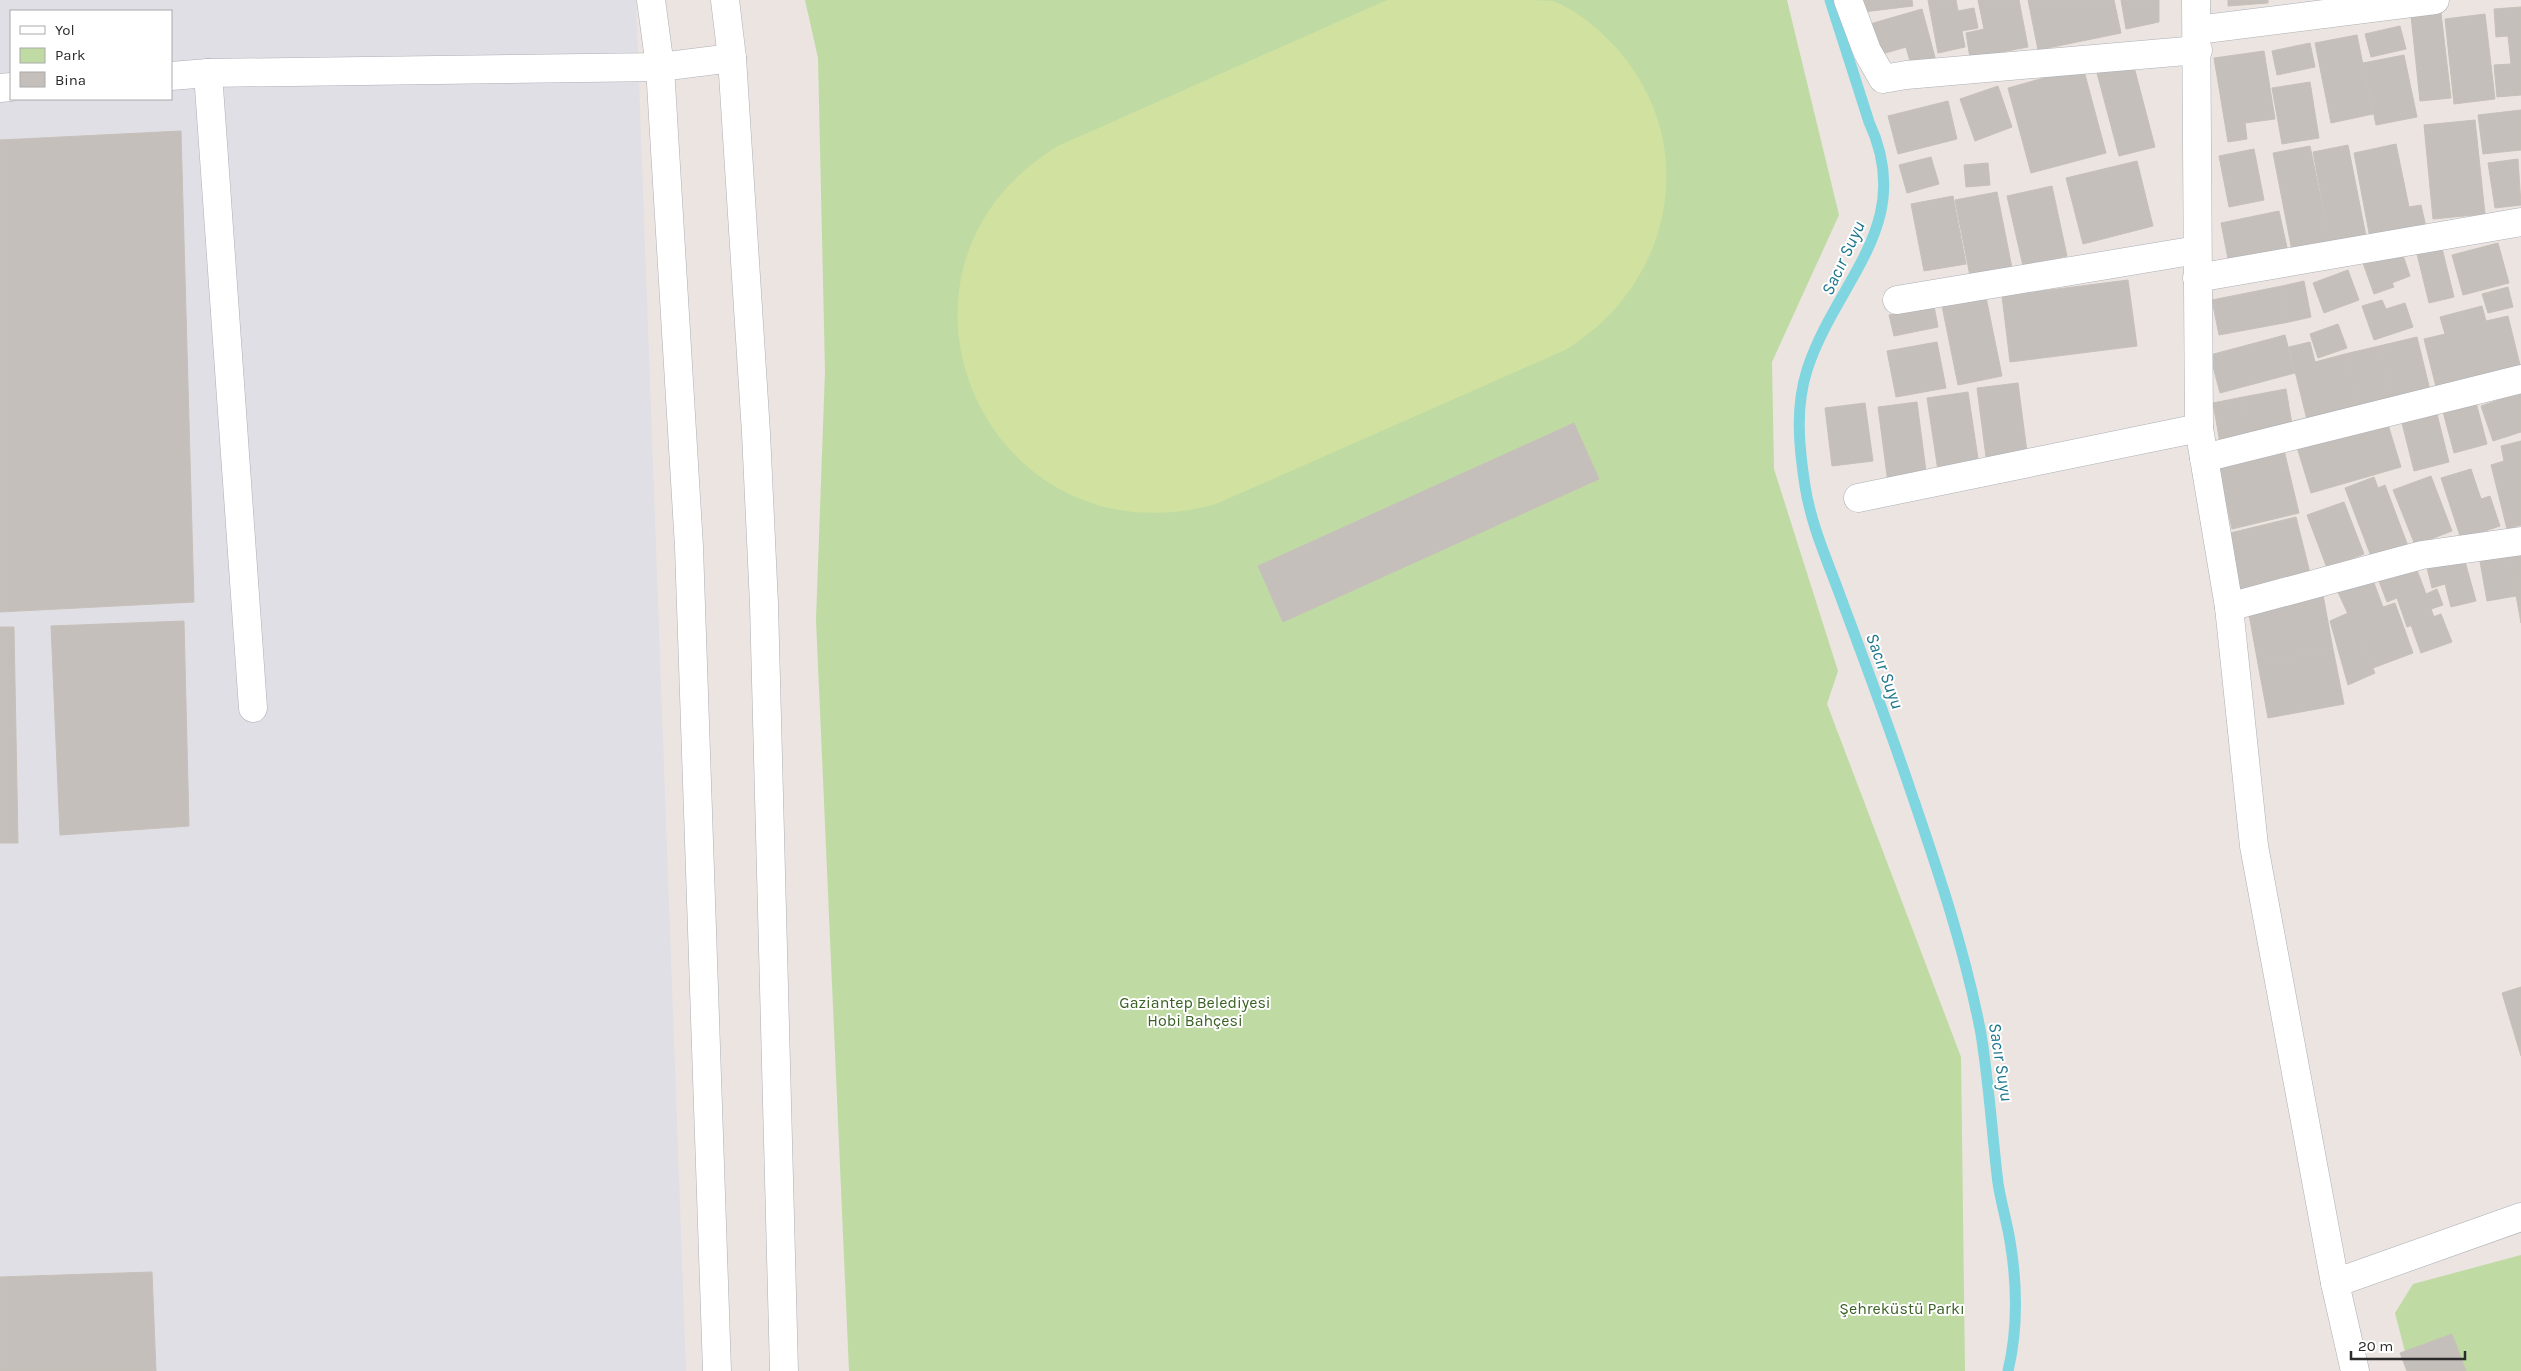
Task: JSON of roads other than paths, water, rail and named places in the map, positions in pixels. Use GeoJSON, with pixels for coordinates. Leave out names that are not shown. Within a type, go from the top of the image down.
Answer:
{"type":"FeatureCollection","features":[{"type":"Feature","properties":{"kind":"street"},"geometry":{"type":"LineString","coordinates":[[650,0],[660,67],[689,548],[717,1371]]}},
{"type":"Feature","properties":{"kind":"street"},"geometry":{"type":"LineString","coordinates":[[725,0],[732,58],[756,433],[764,604],[784,1371]]}},
{"type":"Feature","properties":{"kind":"street"},"geometry":{"type":"LineString","coordinates":[[1848,0],[1867,52],[1883,79],[2198,40],[2435,0]]}},
{"type":"Feature","properties":{"kind":"street"},"geometry":{"type":"LineString","coordinates":[[2196,0],[2198,40],[2197,278],[2199,428],[2229,607],[2254,846],[2335,1283],[2355,1371]]}},
{"type":"Feature","properties":{"kind":"street"},"geometry":{"type":"LineString","coordinates":[[172,76],[208,73],[660,67],[732,58]]}},
{"type":"Feature","properties":{"kind":"street"},"geometry":{"type":"LineString","coordinates":[[208,73],[253,708]]}},
{"type":"Feature","properties":{"kind":"street"},"geometry":{"type":"LineString","coordinates":[[2197,278],[2521,222]]}},
{"type":"Feature","properties":{"kind":"street"},"geometry":{"type":"LineString","coordinates":[[1897,300],[2197,250]]}},
{"type":"Feature","properties":{"kind":"street"},"geometry":{"type":"LineString","coordinates":[[2204,458],[2521,379]]}},
{"type":"Feature","properties":{"kind":"street"},"geometry":{"type":"LineString","coordinates":[[1858,498],[2199,428]]}},
{"type":"Feature","properties":{"kind":"street"},"geometry":{"type":"LineString","coordinates":[[2229,607],[2422,555],[2521,541]]}},
{"type":"Feature","properties":{"kind":"street"},"geometry":{"type":"LineString","coordinates":[[2335,1283],[2521,1217]]}},
{"type":"Feature","properties":{"kind":"waterway","name":"Sacır Suyu"},"geometry":{"type":"LineString","coordinates":[[1830,0],[1881,159],[1884,192],[1878,222],[1867,251],[1820,338],[1807,370],[1803,384],[1799,428],[1803,471],[1808,501],[1825,557],[1900,760],[1949,907],[1967,970],[1984,1052],[1998,1183],[2009,1234],[2014,1273],[2014,1339],[2008,1371]]}},
{"type":"Feature","properties":{"kind":"park label","name":"Gaziantep Belediyesi Hobi Bahçesi"},"geometry":{"type":"Point","coordinates":[1195,1011]}},
{"type":"Feature","properties":{"kind":"park label","name":"Şehreküstü Parkı"},"geometry":{"type":"Point","coordinates":[1902,1308]}}]}
